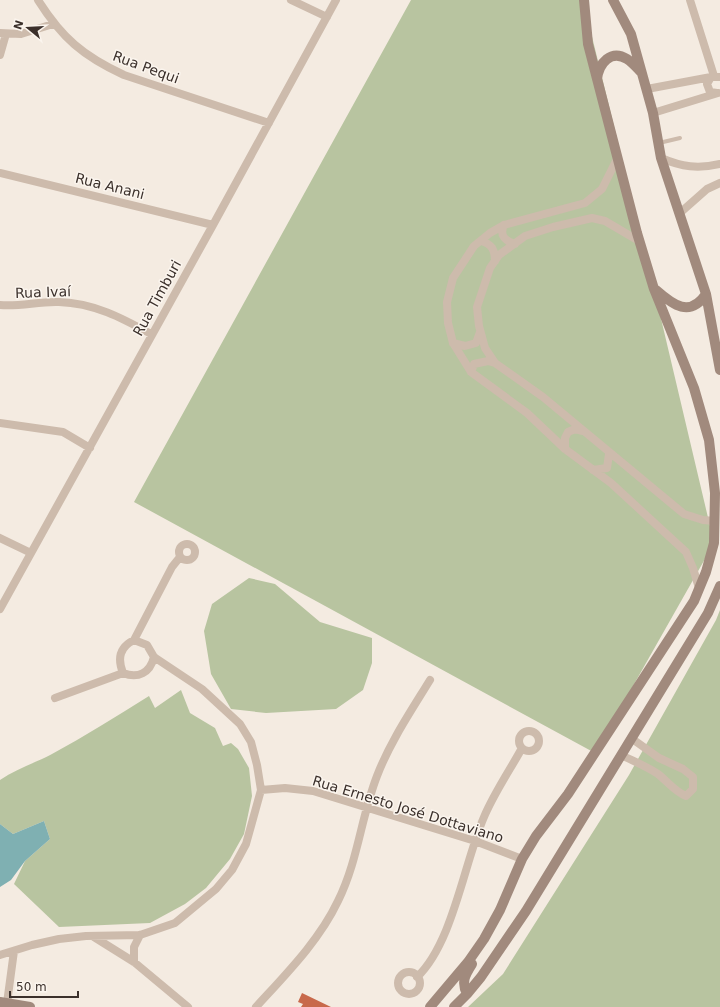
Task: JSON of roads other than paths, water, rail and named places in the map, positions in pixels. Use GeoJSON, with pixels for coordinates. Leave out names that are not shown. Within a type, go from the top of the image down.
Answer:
{"type":"FeatureCollection","features":[{"type":"Feature","properties":{"kind":"main road"},"geometry":{"type":"LineString","coordinates":[[430,1007],[468,962],[484,939],[500,910],[522,859],[536,836],[572,788],[694,601],[706,572],[714,543],[714,486],[709,440],[694,388],[654,289],[639,241],[588,44],[584,0]]}},
{"type":"Feature","properties":{"kind":"main road"},"geometry":{"type":"LineString","coordinates":[[613,0],[631,34],[647,89],[661,158],[681,212],[706,294],[720,370]]}},
{"type":"Feature","properties":{"kind":"main road"},"geometry":{"type":"LineString","coordinates":[[597,83],[600,68],[606,59],[614,56],[628,60],[642,74]]}},
{"type":"Feature","properties":{"kind":"main road"},"geometry":{"type":"LineString","coordinates":[[654,289],[678,306],[687,308],[695,306],[706,294]]}},
{"type":"Feature","properties":{"kind":"main road"},"geometry":{"type":"LineString","coordinates":[[454,1007],[467,994],[526,911],[708,613],[720,586]]}},
{"type":"Feature","properties":{"kind":"main road"},"geometry":{"type":"LineString","coordinates":[[467,994],[463,987],[463,981],[479,952],[484,939]]}},
{"type":"Feature","properties":{"kind":"main road"},"geometry":{"type":"LineString","coordinates":[[4,1003],[30,1007]]}},
{"type":"Feature","properties":{"kind":"street","name":"Rua Pequi"},"geometry":{"type":"LineString","coordinates":[[38,0],[54,24],[82,50],[102,64],[124,75],[269,123]]}},
{"type":"Feature","properties":{"kind":"street"},"geometry":{"type":"LineString","coordinates":[[291,0],[326,16]]}},
{"type":"Feature","properties":{"kind":"street","name":"Rua Timburi"},"geometry":{"type":"LineString","coordinates":[[0,609],[336,0]]}},
{"type":"Feature","properties":{"kind":"street"},"geometry":{"type":"LineString","coordinates":[[690,0],[716,76]]}},
{"type":"Feature","properties":{"kind":"street"},"geometry":{"type":"LineString","coordinates":[[0,55],[3,34],[21,34],[54,24]]}},
{"type":"Feature","properties":{"kind":"street"},"geometry":{"type":"LineString","coordinates":[[647,89],[716,76]]}},
{"type":"Feature","properties":{"kind":"street"},"geometry":{"type":"LineString","coordinates":[[716,76],[707,84],[708,90],[713,93],[719,92]]}},
{"type":"Feature","properties":{"kind":"street"},"geometry":{"type":"LineString","coordinates":[[653,113],[719,92]]}},
{"type":"Feature","properties":{"kind":"street"},"geometry":{"type":"LineString","coordinates":[[617,158],[602,188],[585,203],[504,225],[474,246],[453,278],[446,302],[448,323],[454,343],[471,372],[527,413],[565,449],[611,483],[686,552],[699,588]]}},
{"type":"Feature","properties":{"kind":"street"},"geometry":{"type":"LineString","coordinates":[[661,158],[682,166],[693,168],[720,164]]}},
{"type":"Feature","properties":{"kind":"street","name":"Rua Anani"},"geometry":{"type":"LineString","coordinates":[[0,173],[213,225]]}},
{"type":"Feature","properties":{"kind":"street"},"geometry":{"type":"LineString","coordinates":[[681,212],[708,189],[720,184]]}},
{"type":"Feature","properties":{"kind":"street"},"geometry":{"type":"LineString","coordinates":[[639,241],[605,221],[592,218],[553,227],[525,236],[499,255],[487,275],[477,307],[480,332],[485,348],[495,363],[543,397],[684,514],[702,520],[715,521]]}},
{"type":"Feature","properties":{"kind":"street"},"geometry":{"type":"LineString","coordinates":[[504,225],[502,230],[503,237],[510,243],[515,244]]}},
{"type":"Feature","properties":{"kind":"street"},"geometry":{"type":"LineString","coordinates":[[481,241],[490,245],[494,250],[495,261]]}},
{"type":"Feature","properties":{"kind":"street","name":"Rua Ivaí"},"geometry":{"type":"LineString","coordinates":[[0,305],[12,306],[58,302],[82,304],[112,313],[151,334]]}},
{"type":"Feature","properties":{"kind":"street"},"geometry":{"type":"LineString","coordinates":[[454,343],[471,346],[476,343],[480,332]]}},
{"type":"Feature","properties":{"kind":"street"},"geometry":{"type":"LineString","coordinates":[[471,372],[474,364],[481,362],[495,363]]}},
{"type":"Feature","properties":{"kind":"street"},"geometry":{"type":"LineString","coordinates":[[0,423],[63,432],[90,448]]}},
{"type":"Feature","properties":{"kind":"street"},"geometry":{"type":"LineString","coordinates":[[565,449],[565,438],[568,432],[575,429],[583,431]]}},
{"type":"Feature","properties":{"kind":"street"},"geometry":{"type":"LineString","coordinates":[[593,470],[602,470],[607,468],[610,454]]}},
{"type":"Feature","properties":{"kind":"street"},"geometry":{"type":"LineString","coordinates":[[0,538],[31,553]]}},
{"type":"Feature","properties":{"kind":"street"},"geometry":{"type":"LineString","coordinates":[[154,657],[152,665],[147,672],[139,676],[131,676],[123,672],[119,658],[122,650],[127,644],[134,640],[172,567],[180,557]]}},
{"type":"Feature","properties":{"kind":"street"},"geometry":{"type":"LineString","coordinates":[[0,956],[59,938],[140,935],[175,923],[216,889],[232,870],[246,844],[255,817],[261,790],[251,742],[240,724],[202,689],[154,657],[146,645],[134,640]]}},
{"type":"Feature","properties":{"kind":"street"},"geometry":{"type":"LineString","coordinates":[[54,698],[123,672]]}},
{"type":"Feature","properties":{"kind":"street"},"geometry":{"type":"LineString","coordinates":[[256,1007],[301,958],[338,902],[352,866],[377,777],[389,749],[430,680]]}},
{"type":"Feature","properties":{"kind":"street"},"geometry":{"type":"LineString","coordinates":[[621,755],[656,773],[680,794],[686,796],[693,789],[693,777],[688,772],[668,763],[631,738]]}},
{"type":"Feature","properties":{"kind":"street"},"geometry":{"type":"LineString","coordinates":[[417,977],[433,956],[444,933],[484,816],[522,748]]}},
{"type":"Feature","properties":{"kind":"street","name":"Rua Ernesto José Dottaviano"},"geometry":{"type":"LineString","coordinates":[[261,790],[285,788],[313,791],[475,841],[522,859]]}},
{"type":"Feature","properties":{"kind":"street"},"geometry":{"type":"LineString","coordinates":[[134,962],[134,948],[140,935]]}},
{"type":"Feature","properties":{"kind":"street"},"geometry":{"type":"LineString","coordinates":[[93,936],[134,962],[188,1007]]}},
{"type":"Feature","properties":{"kind":"street"},"geometry":{"type":"LineString","coordinates":[[4,1003],[14,951]]}},
{"type":"Feature","properties":{"kind":"lane"},"geometry":{"type":"LineString","coordinates":[[658,143],[680,138]]}},
{"type":"Feature","properties":{"kind":"water"},"geometry":{"type":"Polygon","coordinates":[[[44,821],[50,839],[25,861],[11,880],[0,887],[0,824],[13,834],[44,821]]]}}]}
